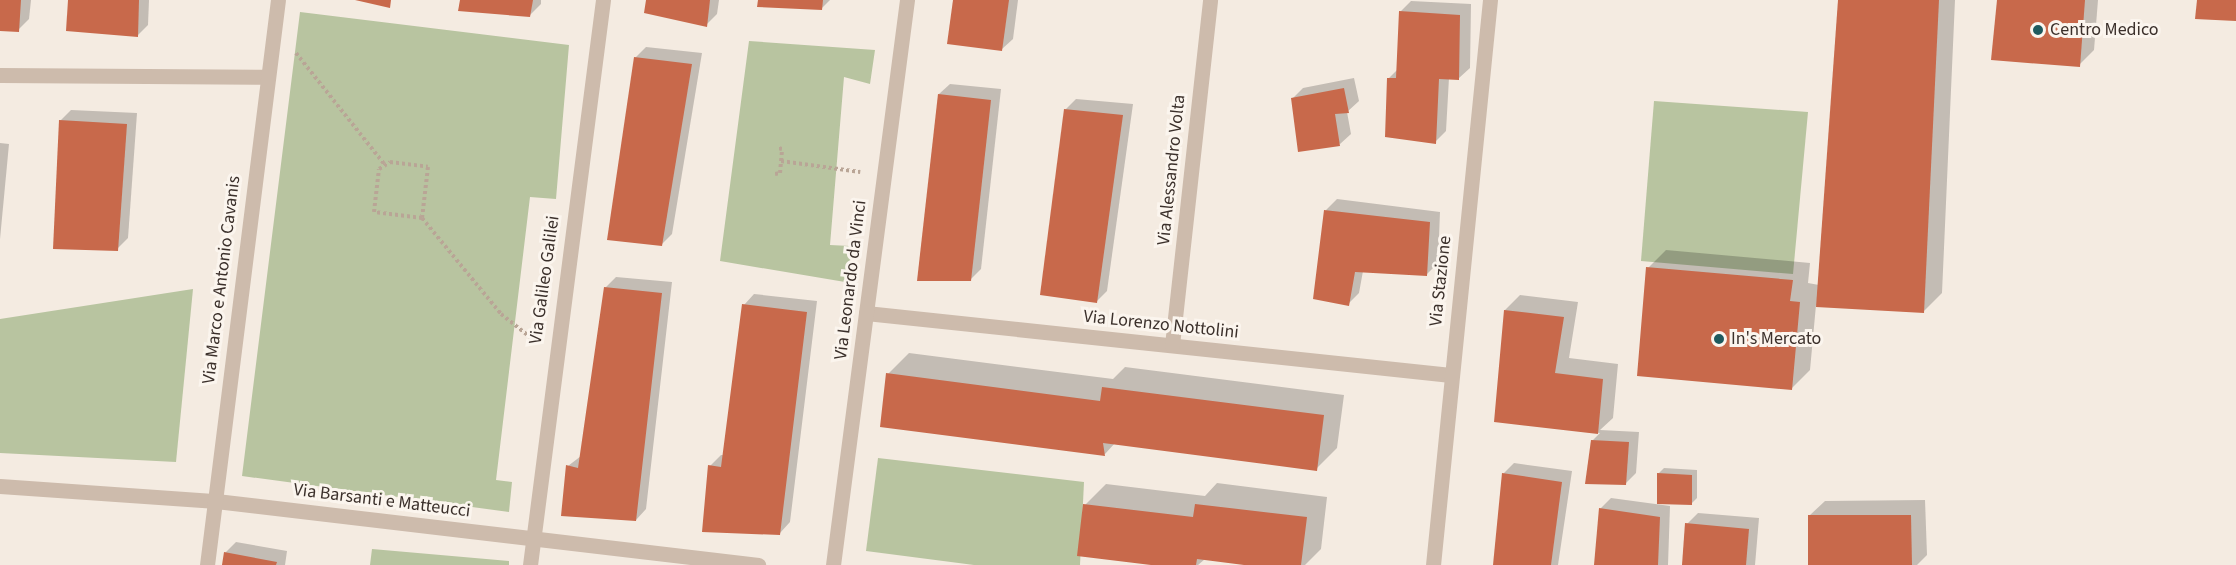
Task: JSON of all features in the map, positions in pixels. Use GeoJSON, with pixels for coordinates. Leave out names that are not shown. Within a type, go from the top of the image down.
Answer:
{"type":"FeatureCollection","features":[{"type":"Feature","properties":{"kind":"street","name":"Via Marco e Antonio Cavanis"},"geometry":{"type":"LineString","coordinates":[[207,565],[266,77],[278,0]]}},
{"type":"Feature","properties":{"kind":"street","name":"Via Galileo Galilei"},"geometry":{"type":"LineString","coordinates":[[530,565],[555,357],[603,0]]}},
{"type":"Feature","properties":{"kind":"street","name":"Via Leonardo da Vinci"},"geometry":{"type":"LineString","coordinates":[[833,565],[907,0]]}},
{"type":"Feature","properties":{"kind":"street","name":"Via Alessandro Volta"},"geometry":{"type":"LineString","coordinates":[[1172,345],[1210,0]]}},
{"type":"Feature","properties":{"kind":"street","name":"Via Stazione"},"geometry":{"type":"LineString","coordinates":[[1433,565],[1490,0]]}},
{"type":"Feature","properties":{"kind":"street"},"geometry":{"type":"LineString","coordinates":[[0,75],[266,77]]}},
{"type":"Feature","properties":{"kind":"street","name":"Via Lorenzo Nottolini"},"geometry":{"type":"LineString","coordinates":[[866,313],[1451,375]]}},
{"type":"Feature","properties":{"kind":"street","name":"Via Barsanti e Matteucci"},"geometry":{"type":"LineString","coordinates":[[0,486],[216,501],[759,565]]}},
{"type":"Feature","properties":{"kind":"path"},"geometry":{"type":"LineString","coordinates":[[274,26],[385,165]]}},
{"type":"Feature","properties":{"kind":"path"},"geometry":{"type":"LineString","coordinates":[[775,174],[780,173],[782,149],[778,148]]}},
{"type":"Feature","properties":{"kind":"path"},"geometry":{"type":"LineString","coordinates":[[781,161],[836,168]]}},
{"type":"Feature","properties":{"kind":"path"},"geometry":{"type":"LineString","coordinates":[[422,218],[428,167],[390,162],[379,169],[374,212],[422,218],[501,314],[555,357]]}},
{"type":"Feature","properties":{"kind":"green space"},"geometry":{"type":"Polygon","coordinates":[[[300,12],[569,45],[556,199],[530,197],[496,480],[512,482],[509,512],[242,476],[300,12]]]}},
{"type":"Feature","properties":{"kind":"green space"},"geometry":{"type":"Polygon","coordinates":[[[749,41],[875,50],[870,84],[844,77],[830,245],[850,246],[851,283],[720,261],[749,41]]]}},
{"type":"Feature","properties":{"kind":"green space"},"geometry":{"type":"Polygon","coordinates":[[[1654,101],[1808,112],[1793,274],[1641,261],[1654,101]]]}},
{"type":"Feature","properties":{"kind":"green space"},"geometry":{"type":"Polygon","coordinates":[[[193,289],[176,462],[0,453],[0,319],[193,289]]]}},
{"type":"Feature","properties":{"kind":"green space"},"geometry":{"type":"Polygon","coordinates":[[[878,458],[1084,482],[1080,565],[974,565],[866,551],[878,458]]]}},
{"type":"Feature","properties":{"kind":"green space"},"geometry":{"type":"Polygon","coordinates":[[[372,549],[509,561],[509,565],[370,565],[372,549]]]}},
{"type":"Feature","properties":{"kind":"building"},"geometry":{"type":"Polygon","coordinates":[[[0,0],[21,0],[19,32],[0,31],[0,0]]]}},
{"type":"Feature","properties":{"kind":"building"},"geometry":{"type":"Polygon","coordinates":[[[68,0],[139,0],[138,37],[66,31],[68,0]]]}},
{"type":"Feature","properties":{"kind":"building"},"geometry":{"type":"Polygon","coordinates":[[[355,0],[391,0],[390,8],[355,0]]]}},
{"type":"Feature","properties":{"kind":"building"},"geometry":{"type":"Polygon","coordinates":[[[460,0],[533,0],[530,17],[458,11],[460,0]]]}},
{"type":"Feature","properties":{"kind":"building"},"geometry":{"type":"Polygon","coordinates":[[[646,0],[710,0],[707,27],[644,13],[646,0]]]}},
{"type":"Feature","properties":{"kind":"building"},"geometry":{"type":"Polygon","coordinates":[[[758,0],[823,0],[822,10],[757,7],[758,0]]]}},
{"type":"Feature","properties":{"kind":"building"},"geometry":{"type":"Polygon","coordinates":[[[953,0],[1009,0],[1002,51],[947,44],[953,0]]]}},
{"type":"Feature","properties":{"kind":"building"},"geometry":{"type":"Polygon","coordinates":[[[1838,0],[1939,0],[1924,313],[1816,307],[1838,0]]]}},
{"type":"Feature","properties":{"kind":"building","name":"Centro Medico"},"geometry":{"type":"Polygon","coordinates":[[[1997,0],[2085,0],[2080,67],[1991,60],[1997,0]]]}},
{"type":"Feature","properties":{"kind":"building"},"geometry":{"type":"Polygon","coordinates":[[[2197,0],[2236,0],[2236,21],[2195,19],[2197,0]]]}},
{"type":"Feature","properties":{"kind":"building"},"geometry":{"type":"Polygon","coordinates":[[[1399,11],[1460,15],[1459,80],[1439,79],[1436,144],[1385,137],[1387,78],[1396,78],[1399,11]]]}},
{"type":"Feature","properties":{"kind":"building"},"geometry":{"type":"Polygon","coordinates":[[[634,57],[692,64],[662,246],[607,240],[634,57]]]}},
{"type":"Feature","properties":{"kind":"building"},"geometry":{"type":"Polygon","coordinates":[[[1344,88],[1349,113],[1335,114],[1340,146],[1298,152],[1291,98],[1344,88]]]}},
{"type":"Feature","properties":{"kind":"building"},"geometry":{"type":"Polygon","coordinates":[[[938,94],[991,100],[971,281],[917,281],[938,94]]]}},
{"type":"Feature","properties":{"kind":"building"},"geometry":{"type":"Polygon","coordinates":[[[1064,109],[1123,115],[1097,303],[1040,295],[1064,109]]]}},
{"type":"Feature","properties":{"kind":"building"},"geometry":{"type":"Polygon","coordinates":[[[59,120],[127,124],[118,251],[53,249],[59,120]]]}},
{"type":"Feature","properties":{"kind":"building"},"geometry":{"type":"Polygon","coordinates":[[[1324,210],[1430,222],[1427,276],[1355,272],[1349,306],[1313,299],[1324,210]]]}},
{"type":"Feature","properties":{"kind":"building","name":"In's Mercato"},"geometry":{"type":"Polygon","coordinates":[[[1646,267],[1793,280],[1790,301],[1800,302],[1792,390],[1637,376],[1646,267]]]}},
{"type":"Feature","properties":{"kind":"building"},"geometry":{"type":"Polygon","coordinates":[[[604,287],[662,293],[636,521],[561,516],[566,465],[578,468],[604,287]]]}},
{"type":"Feature","properties":{"kind":"building"},"geometry":{"type":"Polygon","coordinates":[[[742,304],[807,312],[780,535],[702,532],[708,465],[721,467],[742,304]]]}},
{"type":"Feature","properties":{"kind":"building"},"geometry":{"type":"Polygon","coordinates":[[[1504,310],[1564,317],[1555,373],[1603,379],[1598,434],[1494,422],[1504,310]]]}},
{"type":"Feature","properties":{"kind":"building"},"geometry":{"type":"Polygon","coordinates":[[[886,373],[1100,401],[1102,387],[1324,415],[1317,471],[1103,443],[1105,456],[880,427],[886,373]]]}},
{"type":"Feature","properties":{"kind":"building"},"geometry":{"type":"Polygon","coordinates":[[[1591,440],[1629,442],[1626,485],[1585,484],[1591,440]]]}},
{"type":"Feature","properties":{"kind":"building"},"geometry":{"type":"Polygon","coordinates":[[[1502,473],[1562,482],[1551,565],[1493,565],[1502,473]]]}},
{"type":"Feature","properties":{"kind":"building"},"geometry":{"type":"Polygon","coordinates":[[[1657,473],[1692,475],[1692,505],[1657,504],[1657,473]]]}},
{"type":"Feature","properties":{"kind":"building"},"geometry":{"type":"Polygon","coordinates":[[[1083,504],[1193,517],[1195,504],[1307,517],[1301,565],[1244,565],[1197,559],[1196,565],[1151,565],[1077,556],[1083,504]]]}},
{"type":"Feature","properties":{"kind":"building"},"geometry":{"type":"Polygon","coordinates":[[[1599,508],[1660,517],[1658,565],[1594,565],[1599,508]]]}},
{"type":"Feature","properties":{"kind":"building"},"geometry":{"type":"Polygon","coordinates":[[[1808,515],[1911,515],[1912,565],[1808,565],[1808,515]]]}},
{"type":"Feature","properties":{"kind":"building"},"geometry":{"type":"Polygon","coordinates":[[[1685,523],[1749,529],[1746,565],[1682,565],[1685,523]]]}},
{"type":"Feature","properties":{"kind":"building"},"geometry":{"type":"Polygon","coordinates":[[[224,552],[277,562],[276,565],[222,565],[224,552]]]}},
{"type":"Feature","properties":{"kind":"place","name":"Centro Medico"},"geometry":{"type":"Point","coordinates":[2038,30]}},
{"type":"Feature","properties":{"kind":"place","name":"In's Mercato"},"geometry":{"type":"Point","coordinates":[1719,339]}}]}
